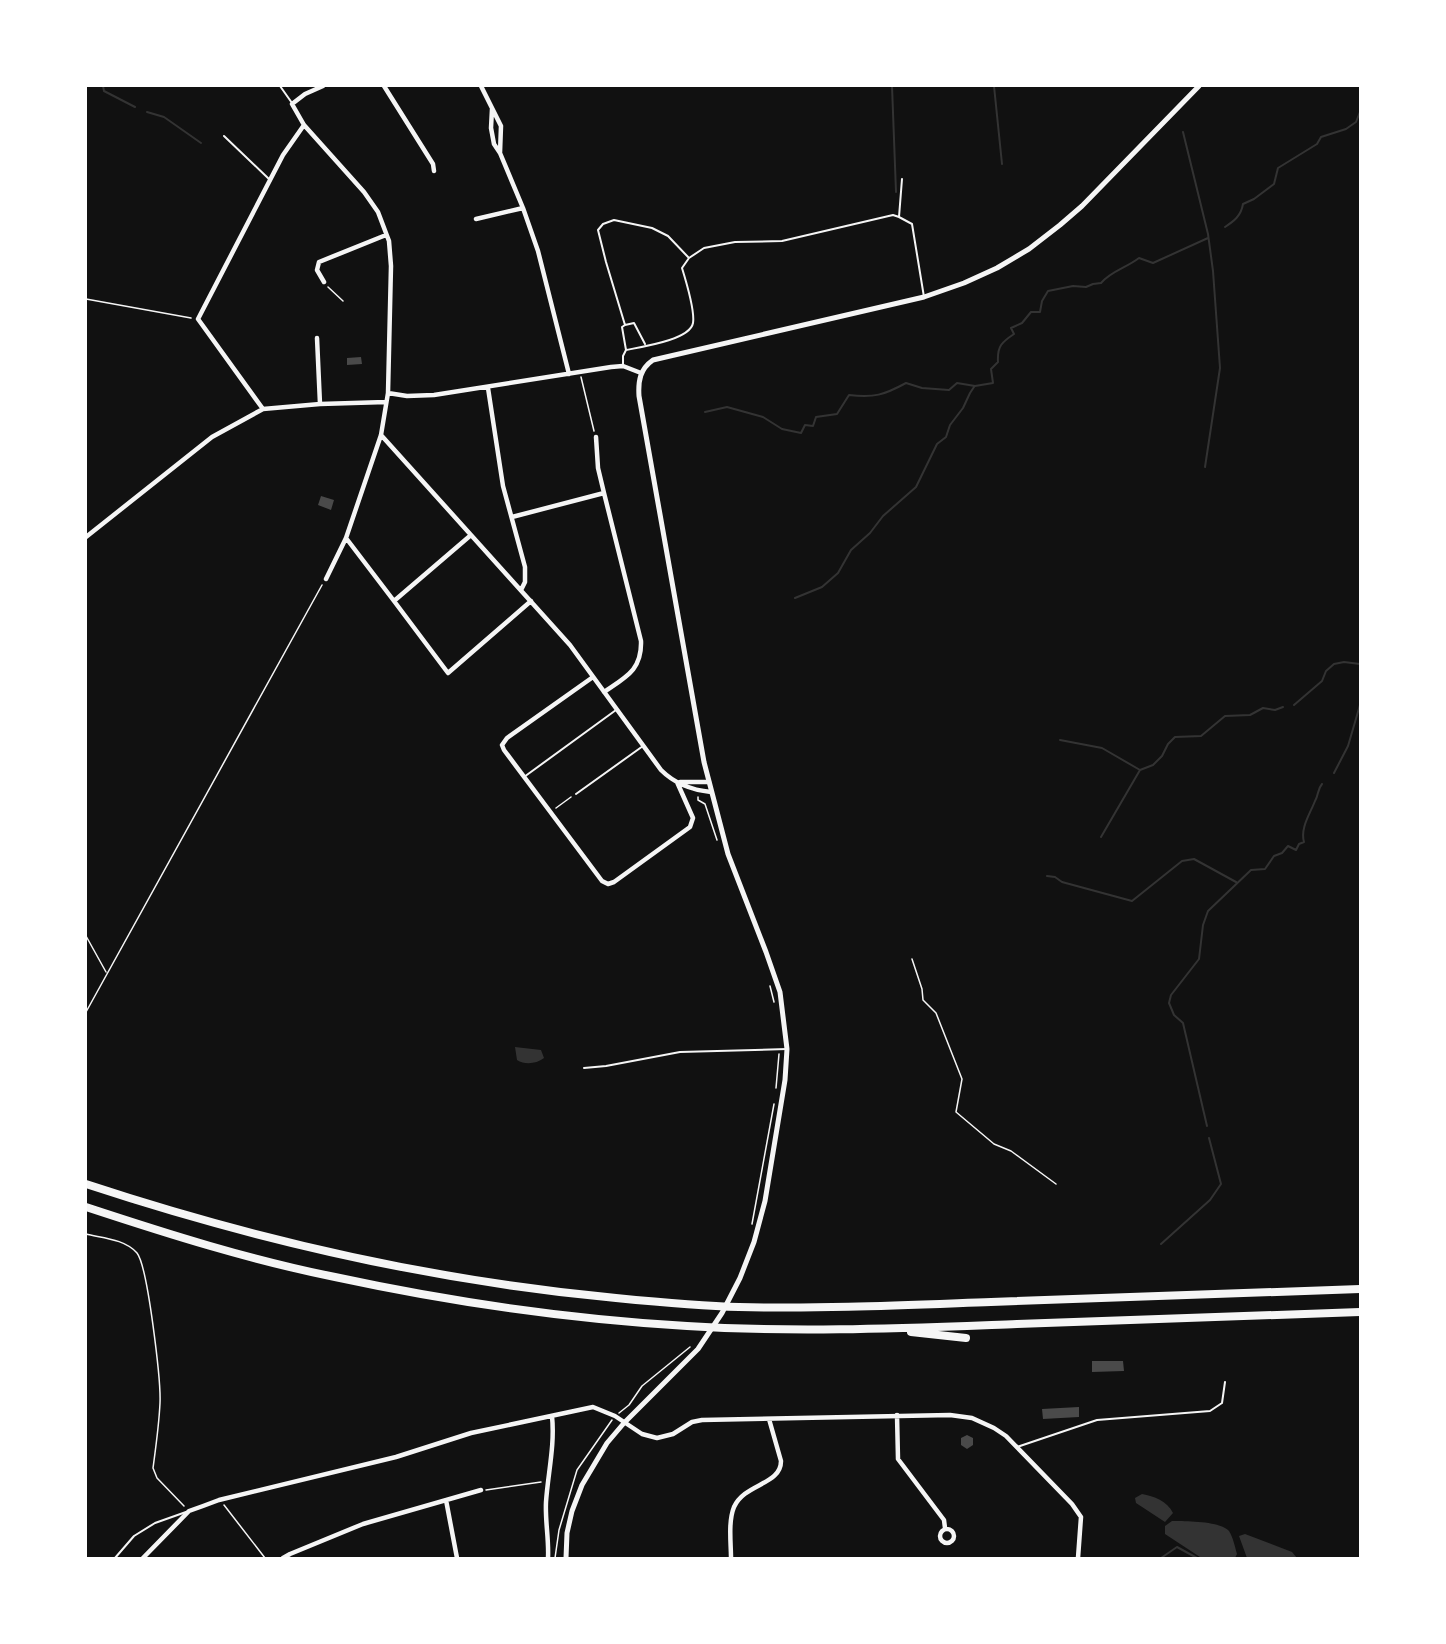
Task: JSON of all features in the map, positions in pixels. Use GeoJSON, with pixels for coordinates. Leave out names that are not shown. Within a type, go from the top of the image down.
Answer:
{"type":"FeatureCollection","features":[{"type":"Feature","properties":{"kind":"highway"},"geometry":{"type":"LineString","coordinates":[[86,1184],[230,1229],[339,1255],[460,1279],[570,1294],[664,1302],[739,1307],[886,1305],[1360,1289]]}},
{"type":"Feature","properties":{"kind":"highway"},"geometry":{"type":"LineString","coordinates":[[86,1207],[165,1233],[320,1274],[458,1302],[687,1326],[885,1329],[1360,1312]]}},
{"type":"Feature","properties":{"kind":"highway"},"geometry":{"type":"LineString","coordinates":[[885,1329],[966,1338]]}},
{"type":"Feature","properties":{"kind":"street"},"geometry":{"type":"LineString","coordinates":[[323,86],[305,94],[292,104],[304,125],[372,202],[386,235],[391,266],[388,393],[381,435],[346,538],[326,579]]}},
{"type":"Feature","properties":{"kind":"street"},"geometry":{"type":"LineString","coordinates":[[384,86],[434,164],[434,171]]}},
{"type":"Feature","properties":{"kind":"street"},"geometry":{"type":"LineString","coordinates":[[481,86],[501,126],[501,153]]}},
{"type":"Feature","properties":{"kind":"street"},"geometry":{"type":"LineString","coordinates":[[566,1558],[567,1533],[582,1485],[607,1443],[695,1347],[722,1313],[740,1278],[754,1242],[765,1201],[785,1080],[787,1048],[780,992],[728,854],[711,792],[688,681],[639,396],[638,385],[641,373],[653,360],[924,297],[997,268],[1029,249],[1082,206],[1199,86]]}},
{"type":"Feature","properties":{"kind":"street"},"geometry":{"type":"LineString","coordinates":[[492,109],[494,144],[501,153],[523,208],[546,278],[569,374]]}},
{"type":"Feature","properties":{"kind":"street"},"geometry":{"type":"LineString","coordinates":[[264,409],[198,320],[270,180],[288,147],[304,125]]}},
{"type":"Feature","properties":{"kind":"street"},"geometry":{"type":"LineString","coordinates":[[476,219],[523,208]]}},
{"type":"Feature","properties":{"kind":"street"},"geometry":{"type":"LineString","coordinates":[[324,282],[317,270],[319,262],[386,235]]}},
{"type":"Feature","properties":{"kind":"street"},"geometry":{"type":"LineString","coordinates":[[317,338],[320,404]]}},
{"type":"Feature","properties":{"kind":"street"},"geometry":{"type":"LineString","coordinates":[[388,393],[407,396],[434,395],[623,366],[641,373]]}},
{"type":"Feature","properties":{"kind":"street"},"geometry":{"type":"LineString","coordinates":[[488,388],[497,452],[525,567],[525,582],[521,590]]}},
{"type":"Feature","properties":{"kind":"street"},"geometry":{"type":"LineString","coordinates":[[86,537],[212,437],[264,409],[386,402]]}},
{"type":"Feature","properties":{"kind":"street"},"geometry":{"type":"LineString","coordinates":[[381,435],[570,645],[661,770],[677,782],[696,791],[711,792]]}},
{"type":"Feature","properties":{"kind":"street"},"geometry":{"type":"LineString","coordinates":[[596,437],[598,468],[641,641],[641,652],[634,670],[604,692]]}},
{"type":"Feature","properties":{"kind":"street"},"geometry":{"type":"LineString","coordinates":[[512,517],[604,493]]}},
{"type":"Feature","properties":{"kind":"street"},"geometry":{"type":"LineString","coordinates":[[394,601],[471,535]]}},
{"type":"Feature","properties":{"kind":"street"},"geometry":{"type":"LineString","coordinates":[[346,538],[448,674],[531,601]]}},
{"type":"Feature","properties":{"kind":"street"},"geometry":{"type":"LineString","coordinates":[[593,677],[502,744],[504,750],[602,881],[612,884],[692,825],[693,818],[677,782]]}},
{"type":"Feature","properties":{"kind":"street"},"geometry":{"type":"LineString","coordinates":[[677,782],[709,782]]}},
{"type":"Feature","properties":{"kind":"street"},"geometry":{"type":"LineString","coordinates":[[143,1558],[189,1511],[219,1500],[396,1457],[471,1433],[593,1407],[615,1416],[642,1434],[657,1438],[673,1434],[692,1422],[702,1419],[897,1415],[950,1415],[972,1418],[994,1428],[1017,1447],[1072,1504],[1081,1517],[1078,1558]]}},
{"type":"Feature","properties":{"kind":"street"},"geometry":{"type":"LineString","coordinates":[[897,1415],[898,1459],[944,1520],[945,1528]]}},
{"type":"Feature","properties":{"kind":"street"},"geometry":{"type":"LineString","coordinates":[[548,1558],[549,1542],[545,1522],[554,1434],[552,1416]]}},
{"type":"Feature","properties":{"kind":"street"},"geometry":{"type":"LineString","coordinates":[[731,1558],[731,1516],[734,1506],[751,1489],[777,1475],[781,1468],[769,1419]]}},
{"type":"Feature","properties":{"kind":"street"},"geometry":{"type":"LineString","coordinates":[[283,1558],[363,1524],[481,1490]]}},
{"type":"Feature","properties":{"kind":"street"},"geometry":{"type":"LineString","coordinates":[[446,1500],[457,1558]]}},
{"type":"Feature","properties":{"kind":"lane"},"geometry":{"type":"LineString","coordinates":[[280,86],[292,104]]}},
{"type":"Feature","properties":{"kind":"lane"},"geometry":{"type":"LineString","coordinates":[[224,136],[270,180]]}},
{"type":"Feature","properties":{"kind":"lane"},"geometry":{"type":"LineString","coordinates":[[899,217],[902,179]]}},
{"type":"Feature","properties":{"kind":"lane"},"geometry":{"type":"LineString","coordinates":[[626,350],[684,335],[693,324],[682,268],[689,258],[704,248],[735,242],[782,241],[893,215],[912,224],[924,297]]}},
{"type":"Feature","properties":{"kind":"lane"},"geometry":{"type":"LineString","coordinates":[[625,325],[598,230],[603,224],[614,220],[652,228],[668,237],[689,258]]}},
{"type":"Feature","properties":{"kind":"lane"},"geometry":{"type":"LineString","coordinates":[[623,366],[623,356],[626,350],[622,327],[634,323],[645,345]]}},
{"type":"Feature","properties":{"kind":"lane"},"geometry":{"type":"LineString","coordinates":[[524,777],[616,710]]}},
{"type":"Feature","properties":{"kind":"lane"},"geometry":{"type":"LineString","coordinates":[[576,794],[643,746]]}},
{"type":"Feature","properties":{"kind":"lane"},"geometry":{"type":"LineString","coordinates":[[584,1068],[680,1052],[787,1048]]}},
{"type":"Feature","properties":{"kind":"lane"},"geometry":{"type":"LineString","coordinates":[[1017,1447],[1097,1420],[1210,1411],[1222,1403],[1225,1382]]}},
{"type":"Feature","properties":{"kind":"lane"},"geometry":{"type":"LineString","coordinates":[[115,1558],[134,1536],[155,1523],[189,1511]]}},
{"type":"Feature","properties":{"kind":"path"},"geometry":{"type":"LineString","coordinates":[[324,282],[343,301]]}},
{"type":"Feature","properties":{"kind":"path"},"geometry":{"type":"LineString","coordinates":[[86,299],[198,320]]}},
{"type":"Feature","properties":{"kind":"path"},"geometry":{"type":"LineString","coordinates":[[580,372],[596,437]]}},
{"type":"Feature","properties":{"kind":"path"},"geometry":{"type":"LineString","coordinates":[[86,1012],[326,579]]}},
{"type":"Feature","properties":{"kind":"path"},"geometry":{"type":"LineString","coordinates":[[696,791],[698,800],[705,804],[718,844]]}},
{"type":"Feature","properties":{"kind":"path"},"geometry":{"type":"LineString","coordinates":[[550,812],[576,794]]}},
{"type":"Feature","properties":{"kind":"path"},"geometry":{"type":"LineString","coordinates":[[86,936],[103,970],[107,972]]}},
{"type":"Feature","properties":{"kind":"path"},"geometry":{"type":"LineString","coordinates":[[912,959],[922,989],[923,1000],[936,1012],[962,1079],[956,1112],[994,1144],[1011,1151],[1056,1184]]}},
{"type":"Feature","properties":{"kind":"path"},"geometry":{"type":"LineString","coordinates":[[767,977],[776,1009]]}},
{"type":"Feature","properties":{"kind":"path"},"geometry":{"type":"LineString","coordinates":[[776,1089],[780,1049]]}},
{"type":"Feature","properties":{"kind":"path"},"geometry":{"type":"LineString","coordinates":[[751,1226],[774,1100]]}},
{"type":"Feature","properties":{"kind":"path"},"geometry":{"type":"LineString","coordinates":[[86,1234],[120,1242],[136,1252],[141,1261],[148,1296],[160,1401],[153,1468],[157,1478],[189,1511]]}},
{"type":"Feature","properties":{"kind":"path"},"geometry":{"type":"LineString","coordinates":[[615,1416],[629,1405],[642,1386],[695,1347]]}},
{"type":"Feature","properties":{"kind":"path"},"geometry":{"type":"LineString","coordinates":[[481,1490],[548,1481]]}},
{"type":"Feature","properties":{"kind":"path"},"geometry":{"type":"LineString","coordinates":[[219,1500],[265,1558]]}},
{"type":"Feature","properties":{"kind":"shaded area"},"geometry":{"type":"Polygon","coordinates":[[[515,1047],[541,1050],[544,1058],[538,1062],[520,1062],[517,1060],[515,1047]]]}},
{"type":"Feature","properties":{"kind":"shaded area"},"geometry":{"type":"Polygon","coordinates":[[[1142,1494],[1160,1500],[1173,1513],[1165,1522],[1136,1503],[1135,1498],[1142,1494]]]}},
{"type":"Feature","properties":{"kind":"shaded area"},"geometry":{"type":"Polygon","coordinates":[[[1172,1521],[1202,1522],[1225,1528],[1233,1539],[1237,1554],[1235,1558],[1200,1557],[1165,1534],[1165,1526],[1172,1521]]]}},
{"type":"Feature","properties":{"kind":"shaded area"},"geometry":{"type":"Polygon","coordinates":[[[1245,1534],[1292,1552],[1297,1558],[1247,1558],[1239,1536],[1245,1534]]]}},
{"type":"Feature","properties":{"kind":"building"},"geometry":{"type":"Polygon","coordinates":[[[361,357],[362,364],[347,365],[347,358],[361,357]]]}},
{"type":"Feature","properties":{"kind":"building"},"geometry":{"type":"Polygon","coordinates":[[[321,496],[334,500],[331,510],[318,505],[321,496]]]}},
{"type":"Feature","properties":{"kind":"building"},"geometry":{"type":"Polygon","coordinates":[[[1092,1361],[1123,1361],[1124,1371],[1092,1372],[1092,1361]]]}},
{"type":"Feature","properties":{"kind":"building"},"geometry":{"type":"Polygon","coordinates":[[[1079,1407],[1079,1417],[1043,1419],[1042,1409],[1079,1407]]]}},
{"type":"Feature","properties":{"kind":"building"},"geometry":{"type":"Polygon","coordinates":[[[967,1435],[973,1438],[973,1445],[967,1449],[961,1445],[961,1438],[967,1435]]]}},
{"type":"Feature","properties":{"kind":"waterway"},"geometry":{"type":"LineString","coordinates":[[103,86],[104,91],[135,107]]}},
{"type":"Feature","properties":{"kind":"waterway"},"geometry":{"type":"LineString","coordinates":[[892,86],[896,192]]}},
{"type":"Feature","properties":{"kind":"waterway"},"geometry":{"type":"LineString","coordinates":[[994,86],[1002,164]]}},
{"type":"Feature","properties":{"kind":"waterway"},"geometry":{"type":"LineString","coordinates":[[147,112],[164,117],[201,143]]}},
{"type":"Feature","properties":{"kind":"waterway"},"geometry":{"type":"LineString","coordinates":[[1225,227],[1237,218],[1243,204],[1274,184],[1278,168],[1317,144],[1321,137],[1346,129],[1356,122],[1360,112]]}},
{"type":"Feature","properties":{"kind":"waterway"},"geometry":{"type":"LineString","coordinates":[[1183,132],[1208,234],[1220,368],[1205,467]]}},
{"type":"Feature","properties":{"kind":"waterway"},"geometry":{"type":"LineString","coordinates":[[705,412],[727,407],[763,417],[782,429],[801,433],[805,425],[813,426],[816,417],[837,414],[849,395],[879,395],[906,383],[922,388],[949,390],[957,383],[975,386],[993,383],[991,369],[998,362],[1001,345],[1014,334],[1011,328],[1022,323],[1031,312],[1040,312],[1042,301],[1048,291],[1101,283],[1109,275],[1139,258],[1153,263],[1208,238]]}},
{"type":"Feature","properties":{"kind":"waterway"},"geometry":{"type":"LineString","coordinates":[[795,598],[822,587],[838,573],[851,550],[870,533],[883,516],[916,487],[937,444],[946,437],[950,425],[963,408],[974,387]]}},
{"type":"Feature","properties":{"kind":"waterway"},"geometry":{"type":"LineString","coordinates":[[1294,705],[1322,681],[1326,671],[1334,664],[1344,662],[1360,664]]}},
{"type":"Feature","properties":{"kind":"waterway"},"geometry":{"type":"LineString","coordinates":[[1334,773],[1348,746],[1360,705]]}},
{"type":"Feature","properties":{"kind":"waterway"},"geometry":{"type":"LineString","coordinates":[[1101,837],[1140,770],[1153,765],[1175,737],[1201,736],[1225,716],[1250,715],[1263,708],[1275,710],[1283,707]]}},
{"type":"Feature","properties":{"kind":"waterway"},"geometry":{"type":"LineString","coordinates":[[1060,740],[1102,748],[1140,770]]}},
{"type":"Feature","properties":{"kind":"waterway"},"geometry":{"type":"LineString","coordinates":[[1207,1126],[1183,1023],[1174,1015],[1169,1003],[1171,995],[1199,959],[1203,925],[1208,911],[1251,870],[1265,869],[1274,856],[1282,853],[1288,846],[1296,850],[1299,844],[1304,842],[1304,826],[1322,784]]}},
{"type":"Feature","properties":{"kind":"waterway"},"geometry":{"type":"LineString","coordinates":[[1047,876],[1132,901],[1182,861],[1194,859],[1236,882]]}},
{"type":"Feature","properties":{"kind":"waterway"},"geometry":{"type":"LineString","coordinates":[[1161,1244],[1210,1200],[1221,1184],[1209,1138]]}},
{"type":"Feature","properties":{"kind":"waterway"},"geometry":{"type":"LineString","coordinates":[[1161,1558],[1177,1547],[1197,1558]]}}]}
